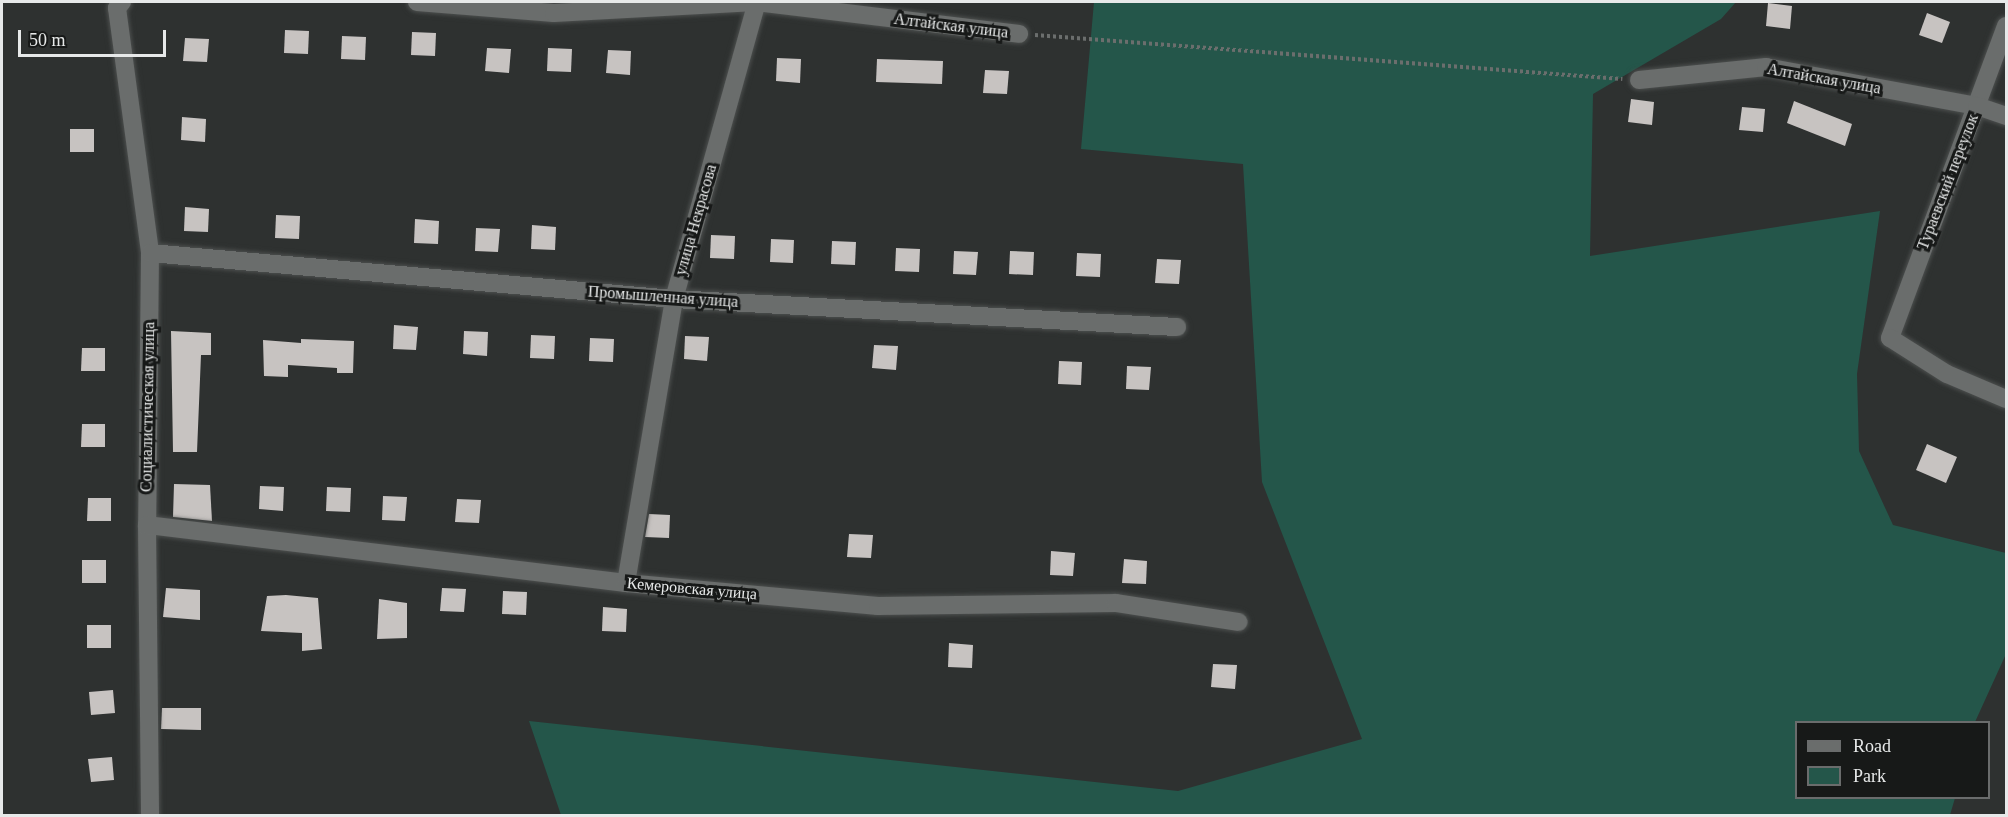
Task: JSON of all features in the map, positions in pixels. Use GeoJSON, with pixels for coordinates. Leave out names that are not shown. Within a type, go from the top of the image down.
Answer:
{"type":"FeatureCollection","features":[{"type":"Feature","properties":{"kind":"street","name":"Социалистическая улица"},"geometry":{"type":"LineString","coordinates":[[122,2],[117,8],[150,253],[147,525],[150,816]]}},
{"type":"Feature","properties":{"kind":"street","name":"Алтайская улица"},"geometry":{"type":"LineString","coordinates":[[417,2],[554,13],[757,2],[1019,34]]}},
{"type":"Feature","properties":{"kind":"street","name":"улица Некрасова"},"geometry":{"type":"LineString","coordinates":[[626,583],[674,299],[757,2]]}},
{"type":"Feature","properties":{"kind":"street","name":"Тураевский переулок"},"geometry":{"type":"LineString","coordinates":[[2007,26],[1890,338],[1947,374],[2007,399]]}},
{"type":"Feature","properties":{"kind":"street","name":"Алтайская улица"},"geometry":{"type":"LineString","coordinates":[[1639,80],[1766,67],[1977,106],[2007,116]]}},
{"type":"Feature","properties":{"kind":"street","name":"Промышленная улица"},"geometry":{"type":"LineString","coordinates":[[150,253],[674,299],[1177,327]]}},
{"type":"Feature","properties":{"kind":"street","name":"Кемеровская улица"},"geometry":{"type":"LineString","coordinates":[[147,525],[626,583],[878,606],[1116,603],[1239,622]]}},
{"type":"Feature","properties":{"kind":"path"},"geometry":{"type":"LineString","coordinates":[[1019,34],[1639,80]]}},
{"type":"Feature","properties":{"kind":"green space"},"geometry":{"type":"Polygon","coordinates":[[[1094,2],[1736,2],[1721,19],[1593,94],[1590,256],[1880,211],[1857,374],[1859,451],[1893,525],[2006,553],[2006,654],[1975,721],[1795,721],[1795,799],[1955,799],[1950,815],[561,815],[529,721],[1178,791],[1362,739],[1262,482],[1243,164],[1081,149],[1094,2]]]}},
{"type":"Feature","properties":{"kind":"building"},"geometry":{"type":"Polygon","coordinates":[[[1768,3],[1792,6],[1790,29],[1766,26],[1768,3]]]}},
{"type":"Feature","properties":{"kind":"building"},"geometry":{"type":"Polygon","coordinates":[[[1927,13],[1950,22],[1942,43],[1919,35],[1927,13]]]}},
{"type":"Feature","properties":{"kind":"building"},"geometry":{"type":"Polygon","coordinates":[[[285,30],[309,31],[308,54],[284,53],[285,30]]]}},
{"type":"Feature","properties":{"kind":"building"},"geometry":{"type":"Polygon","coordinates":[[[412,32],[436,33],[435,56],[411,55],[412,32]]]}},
{"type":"Feature","properties":{"kind":"building"},"geometry":{"type":"Polygon","coordinates":[[[342,36],[366,37],[365,60],[341,59],[342,36]]]}},
{"type":"Feature","properties":{"kind":"building"},"geometry":{"type":"Polygon","coordinates":[[[185,38],[209,39],[207,62],[183,61],[185,38]]]}},
{"type":"Feature","properties":{"kind":"building"},"geometry":{"type":"Polygon","coordinates":[[[487,48],[511,49],[509,73],[485,71],[487,48]]]}},
{"type":"Feature","properties":{"kind":"building"},"geometry":{"type":"Polygon","coordinates":[[[548,48],[572,49],[571,72],[547,71],[548,48]]]}},
{"type":"Feature","properties":{"kind":"building"},"geometry":{"type":"Polygon","coordinates":[[[608,50],[631,51],[630,75],[606,73],[608,50]]]}},
{"type":"Feature","properties":{"kind":"building"},"geometry":{"type":"Polygon","coordinates":[[[777,58],[801,59],[800,83],[776,81],[777,58]]]}},
{"type":"Feature","properties":{"kind":"building"},"geometry":{"type":"Polygon","coordinates":[[[877,59],[943,61],[942,84],[876,82],[877,59]]]}},
{"type":"Feature","properties":{"kind":"building"},"geometry":{"type":"Polygon","coordinates":[[[985,70],[1009,71],[1007,94],[983,93],[985,70]]]}},
{"type":"Feature","properties":{"kind":"building"},"geometry":{"type":"Polygon","coordinates":[[[1631,99],[1654,102],[1652,125],[1628,122],[1631,99]]]}},
{"type":"Feature","properties":{"kind":"building"},"geometry":{"type":"Polygon","coordinates":[[[1794,101],[1852,124],[1845,146],[1787,123],[1794,101]]]}},
{"type":"Feature","properties":{"kind":"building"},"geometry":{"type":"Polygon","coordinates":[[[1742,107],[1765,109],[1763,132],[1739,130],[1742,107]]]}},
{"type":"Feature","properties":{"kind":"building"},"geometry":{"type":"Polygon","coordinates":[[[182,117],[206,119],[205,142],[181,140],[182,117]]]}},
{"type":"Feature","properties":{"kind":"building"},"geometry":{"type":"Polygon","coordinates":[[[70,129],[94,129],[94,152],[70,152],[70,129]]]}},
{"type":"Feature","properties":{"kind":"building"},"geometry":{"type":"Polygon","coordinates":[[[185,207],[209,209],[208,232],[184,231],[185,207]]]}},
{"type":"Feature","properties":{"kind":"building"},"geometry":{"type":"Polygon","coordinates":[[[276,215],[300,216],[299,239],[275,238],[276,215]]]}},
{"type":"Feature","properties":{"kind":"building"},"geometry":{"type":"Polygon","coordinates":[[[415,219],[439,221],[438,244],[414,243],[415,219]]]}},
{"type":"Feature","properties":{"kind":"building"},"geometry":{"type":"Polygon","coordinates":[[[532,225],[556,227],[555,250],[531,249],[532,225]]]}},
{"type":"Feature","properties":{"kind":"building"},"geometry":{"type":"Polygon","coordinates":[[[476,228],[500,229],[498,252],[475,251],[476,228]]]}},
{"type":"Feature","properties":{"kind":"building"},"geometry":{"type":"Polygon","coordinates":[[[711,235],[735,236],[734,259],[710,258],[711,235]]]}},
{"type":"Feature","properties":{"kind":"building"},"geometry":{"type":"Polygon","coordinates":[[[771,239],[794,240],[793,263],[770,262],[771,239]]]}},
{"type":"Feature","properties":{"kind":"building"},"geometry":{"type":"Polygon","coordinates":[[[832,241],[856,242],[855,265],[831,264],[832,241]]]}},
{"type":"Feature","properties":{"kind":"building"},"geometry":{"type":"Polygon","coordinates":[[[896,248],[920,249],[919,272],[895,271],[896,248]]]}},
{"type":"Feature","properties":{"kind":"building"},"geometry":{"type":"Polygon","coordinates":[[[954,251],[978,252],[976,275],[953,274],[954,251]]]}},
{"type":"Feature","properties":{"kind":"building"},"geometry":{"type":"Polygon","coordinates":[[[1010,251],[1034,252],[1033,275],[1009,274],[1010,251]]]}},
{"type":"Feature","properties":{"kind":"building"},"geometry":{"type":"Polygon","coordinates":[[[1077,253],[1101,254],[1100,277],[1076,276],[1077,253]]]}},
{"type":"Feature","properties":{"kind":"building"},"geometry":{"type":"Polygon","coordinates":[[[1157,259],[1181,260],[1179,284],[1155,283],[1157,259]]]}},
{"type":"Feature","properties":{"kind":"building"},"geometry":{"type":"Polygon","coordinates":[[[394,325],[418,327],[416,350],[393,349],[394,325]]]}},
{"type":"Feature","properties":{"kind":"building"},"geometry":{"type":"Polygon","coordinates":[[[171,331],[211,333],[211,355],[201,355],[197,452],[173,452],[171,331]]]}},
{"type":"Feature","properties":{"kind":"building"},"geometry":{"type":"Polygon","coordinates":[[[464,331],[488,332],[487,356],[463,354],[464,331]]]}},
{"type":"Feature","properties":{"kind":"building"},"geometry":{"type":"Polygon","coordinates":[[[531,335],[555,336],[554,359],[530,358],[531,335]]]}},
{"type":"Feature","properties":{"kind":"building"},"geometry":{"type":"Polygon","coordinates":[[[685,336],[709,337],[707,361],[684,359],[685,336]]]}},
{"type":"Feature","properties":{"kind":"building"},"geometry":{"type":"Polygon","coordinates":[[[590,338],[614,339],[613,362],[589,361],[590,338]]]}},
{"type":"Feature","properties":{"kind":"building"},"geometry":{"type":"Polygon","coordinates":[[[301,339],[354,341],[353,373],[337,373],[337,368],[288,365],[288,377],[264,376],[263,340],[301,343],[301,339]]]}},
{"type":"Feature","properties":{"kind":"building"},"geometry":{"type":"Polygon","coordinates":[[[874,345],[898,346],[896,370],[872,368],[874,345]]]}},
{"type":"Feature","properties":{"kind":"building"},"geometry":{"type":"Polygon","coordinates":[[[82,348],[105,348],[105,371],[81,371],[82,348]]]}},
{"type":"Feature","properties":{"kind":"building"},"geometry":{"type":"Polygon","coordinates":[[[1059,361],[1082,362],[1081,385],[1058,384],[1059,361]]]}},
{"type":"Feature","properties":{"kind":"building"},"geometry":{"type":"Polygon","coordinates":[[[1127,366],[1151,367],[1149,390],[1126,389],[1127,366]]]}},
{"type":"Feature","properties":{"kind":"building"},"geometry":{"type":"Polygon","coordinates":[[[82,424],[105,424],[105,447],[81,447],[82,424]]]}},
{"type":"Feature","properties":{"kind":"building"},"geometry":{"type":"Polygon","coordinates":[[[1927,444],[1957,457],[1946,483],[1916,470],[1927,444]]]}},
{"type":"Feature","properties":{"kind":"building"},"geometry":{"type":"Polygon","coordinates":[[[174,484],[210,485],[212,521],[173,517],[174,484]]]}},
{"type":"Feature","properties":{"kind":"building"},"geometry":{"type":"Polygon","coordinates":[[[260,486],[284,487],[283,511],[259,509],[260,486]]]}},
{"type":"Feature","properties":{"kind":"building"},"geometry":{"type":"Polygon","coordinates":[[[327,487],[351,488],[350,512],[326,511],[327,487]]]}},
{"type":"Feature","properties":{"kind":"building"},"geometry":{"type":"Polygon","coordinates":[[[383,496],[407,497],[405,521],[382,520],[383,496]]]}},
{"type":"Feature","properties":{"kind":"building"},"geometry":{"type":"Polygon","coordinates":[[[88,498],[111,498],[111,521],[87,521],[88,498]]]}},
{"type":"Feature","properties":{"kind":"building"},"geometry":{"type":"Polygon","coordinates":[[[457,499],[481,500],[479,523],[455,522],[457,499]]]}},
{"type":"Feature","properties":{"kind":"building"},"geometry":{"type":"Polygon","coordinates":[[[649,514],[670,515],[669,538],[645,537],[649,514]]]}},
{"type":"Feature","properties":{"kind":"building"},"geometry":{"type":"Polygon","coordinates":[[[849,534],[873,535],[871,558],[847,557],[849,534]]]}},
{"type":"Feature","properties":{"kind":"building"},"geometry":{"type":"Polygon","coordinates":[[[1051,551],[1075,553],[1073,576],[1050,575],[1051,551]]]}},
{"type":"Feature","properties":{"kind":"building"},"geometry":{"type":"Polygon","coordinates":[[[1124,559],[1147,561],[1146,584],[1122,583],[1124,559]]]}},
{"type":"Feature","properties":{"kind":"building"},"geometry":{"type":"Polygon","coordinates":[[[82,560],[106,560],[106,583],[82,583],[82,560]]]}},
{"type":"Feature","properties":{"kind":"building"},"geometry":{"type":"Polygon","coordinates":[[[166,588],[200,590],[200,620],[163,617],[166,588]]]}},
{"type":"Feature","properties":{"kind":"building"},"geometry":{"type":"Polygon","coordinates":[[[442,588],[466,589],[464,612],[440,611],[442,588]]]}},
{"type":"Feature","properties":{"kind":"building"},"geometry":{"type":"Polygon","coordinates":[[[503,591],[527,592],[526,615],[502,614],[503,591]]]}},
{"type":"Feature","properties":{"kind":"building"},"geometry":{"type":"Polygon","coordinates":[[[267,596],[318,598],[322,649],[302,651],[302,633],[261,631],[267,596]]]}},
{"type":"Feature","properties":{"kind":"building"},"geometry":{"type":"Polygon","coordinates":[[[379,599],[407,603],[407,638],[377,639],[379,599]]]}},
{"type":"Feature","properties":{"kind":"building"},"geometry":{"type":"Polygon","coordinates":[[[603,607],[627,609],[626,632],[602,631],[603,607]]]}},
{"type":"Feature","properties":{"kind":"building"},"geometry":{"type":"Polygon","coordinates":[[[87,625],[111,625],[111,648],[87,648],[87,625]]]}},
{"type":"Feature","properties":{"kind":"building"},"geometry":{"type":"Polygon","coordinates":[[[949,643],[973,645],[972,668],[948,667],[949,643]]]}},
{"type":"Feature","properties":{"kind":"building"},"geometry":{"type":"Polygon","coordinates":[[[1213,664],[1237,665],[1235,689],[1211,687],[1213,664]]]}},
{"type":"Feature","properties":{"kind":"building"},"geometry":{"type":"Polygon","coordinates":[[[113,690],[115,713],[91,715],[89,692],[113,690]]]}},
{"type":"Feature","properties":{"kind":"building"},"geometry":{"type":"Polygon","coordinates":[[[162,708],[201,708],[201,730],[161,729],[162,708]]]}},
{"type":"Feature","properties":{"kind":"building"},"geometry":{"type":"Polygon","coordinates":[[[112,757],[114,780],[91,782],[88,759],[112,757]]]}}]}
